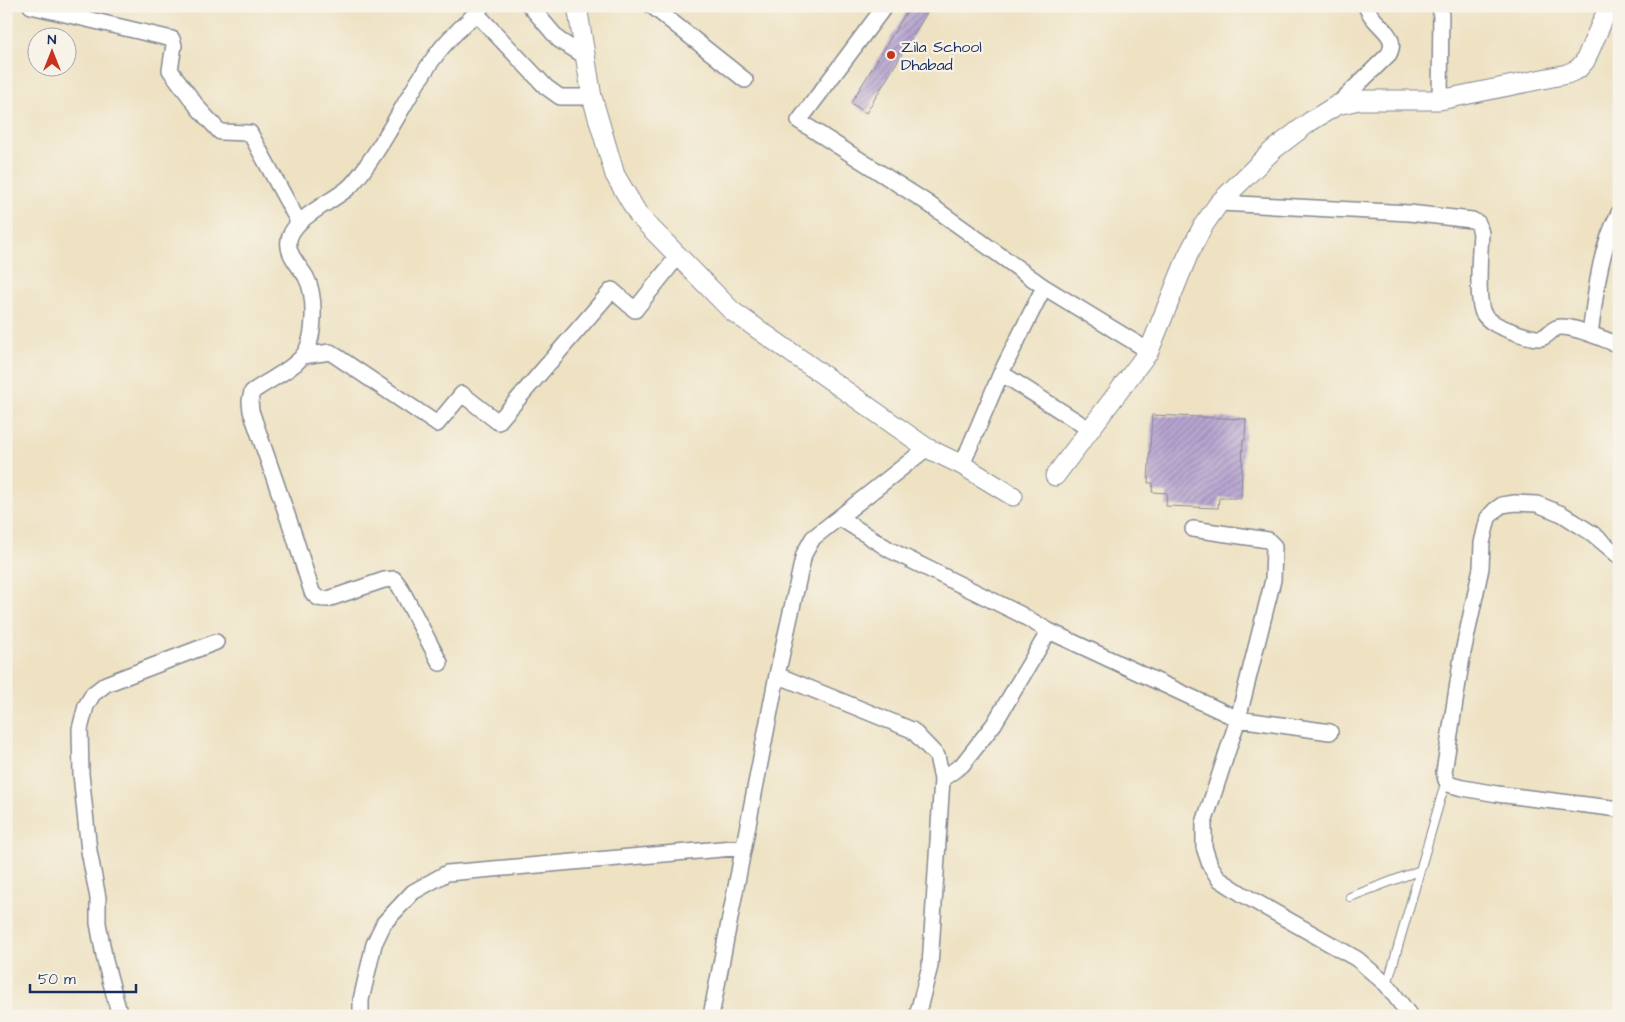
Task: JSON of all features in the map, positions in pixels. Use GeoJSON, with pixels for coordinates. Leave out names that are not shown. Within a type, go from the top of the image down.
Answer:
{"type":"FeatureCollection","features":[{"type":"Feature","properties":{"kind":"street"},"geometry":{"type":"LineString","coordinates":[[31,6],[172,39],[174,45],[170,70],[199,109],[220,132],[250,133],[299,223]]}},
{"type":"Feature","properties":{"kind":"street"},"geometry":{"type":"LineString","coordinates":[[530,6],[559,40],[586,57]]}},
{"type":"Feature","properties":{"kind":"street"},"geometry":{"type":"LineString","coordinates":[[581,6],[578,12],[592,97],[615,175],[639,216],[732,311],[927,448],[962,465],[1013,496]]}},
{"type":"Feature","properties":{"kind":"street"},"geometry":{"type":"LineString","coordinates":[[652,6],[745,80]]}},
{"type":"Feature","properties":{"kind":"street"},"geometry":{"type":"LineString","coordinates":[[886,6],[799,121],[926,202],[1044,287],[1149,351]]}},
{"type":"Feature","properties":{"kind":"street"},"geometry":{"type":"LineString","coordinates":[[1055,476],[1149,351],[1188,255],[1203,226],[1219,203],[1273,150],[1311,121],[1337,105],[1389,54],[1392,40],[1389,34],[1374,22],[1366,6]]}},
{"type":"Feature","properties":{"kind":"street"},"geometry":{"type":"LineString","coordinates":[[1440,100],[1441,6]]}},
{"type":"Feature","properties":{"kind":"street"},"geometry":{"type":"LineString","coordinates":[[1337,105],[1359,100],[1440,100],[1567,74],[1578,69],[1585,61],[1609,6]]}},
{"type":"Feature","properties":{"kind":"street"},"geometry":{"type":"LineString","coordinates":[[303,356],[312,332],[313,310],[306,277],[288,247],[292,231],[299,223],[349,188],[376,153],[440,49],[479,10],[546,87],[560,97],[592,97]]}},
{"type":"Feature","properties":{"kind":"street"},"geometry":{"type":"LineString","coordinates":[[1219,203],[1409,213],[1472,220],[1478,223],[1481,233],[1480,301],[1484,314],[1490,321],[1498,326],[1542,338],[1557,327],[1563,326],[1619,345]]}},
{"type":"Feature","properties":{"kind":"street"},"geometry":{"type":"LineString","coordinates":[[1590,334],[1602,256],[1611,228],[1619,213]]}},
{"type":"Feature","properties":{"kind":"street"},"geometry":{"type":"LineString","coordinates":[[440,663],[394,579],[384,580],[328,599],[315,597],[251,411],[250,401],[252,392],[303,356],[330,352],[437,424],[462,394],[498,422],[612,290],[635,310],[678,256]]}},
{"type":"Feature","properties":{"kind":"street"},"geometry":{"type":"LineString","coordinates":[[962,465],[1001,373],[1044,287]]}},
{"type":"Feature","properties":{"kind":"street"},"geometry":{"type":"LineString","coordinates":[[1001,373],[1089,429]]}},
{"type":"Feature","properties":{"kind":"street"},"geometry":{"type":"LineString","coordinates":[[711,1016],[777,675],[804,554],[813,538],[927,448]]}},
{"type":"Feature","properties":{"kind":"street"},"geometry":{"type":"LineString","coordinates":[[1619,556],[1593,534],[1562,514],[1537,504],[1515,503],[1502,505],[1488,518],[1482,543],[1481,568],[1462,657],[1444,772],[1446,780],[1451,785],[1497,794],[1619,809]]}},
{"type":"Feature","properties":{"kind":"street"},"geometry":{"type":"LineString","coordinates":[[840,518],[890,550],[1020,614],[1049,631],[1238,718],[1330,732]]}},
{"type":"Feature","properties":{"kind":"street"},"geometry":{"type":"LineString","coordinates":[[1193,529],[1268,540],[1274,546],[1273,580],[1238,718],[1204,822],[1204,847],[1210,865],[1219,880],[1356,959],[1387,985],[1410,1016]]}},
{"type":"Feature","properties":{"kind":"street"},"geometry":{"type":"LineString","coordinates":[[942,779],[962,765],[994,724],[1049,631]]}},
{"type":"Feature","properties":{"kind":"street"},"geometry":{"type":"LineString","coordinates":[[120,1016],[107,970],[98,924],[98,898],[89,851],[81,765],[80,729],[86,706],[93,694],[106,684],[216,642]]}},
{"type":"Feature","properties":{"kind":"street"},"geometry":{"type":"LineString","coordinates":[[777,675],[912,730],[937,756],[942,779],[930,966],[918,1016]]}},
{"type":"Feature","properties":{"kind":"street"},"geometry":{"type":"LineString","coordinates":[[361,1016],[361,1000],[374,944],[384,923],[414,892],[447,873],[744,847]]}},
{"type":"Feature","properties":{"kind":"lane"},"geometry":{"type":"LineString","coordinates":[[1387,985],[1418,870],[1446,780]]}},
{"type":"Feature","properties":{"kind":"lane"},"geometry":{"type":"LineString","coordinates":[[1350,897],[1418,870]]}},
{"type":"Feature","properties":{"kind":"building","name":"Zila School Dhabad"},"geometry":{"type":"Polygon","coordinates":[[[910,6],[931,6],[866,113],[851,103],[910,6]]]}},
{"type":"Feature","properties":{"kind":"building"},"geometry":{"type":"Polygon","coordinates":[[[1152,415],[1246,419],[1245,440],[1243,440],[1241,498],[1219,498],[1218,508],[1166,506],[1167,493],[1152,492],[1153,483],[1148,483],[1152,415]]]}},
{"type":"Feature","properties":{"kind":"place","name":"Zila School Dhabad"},"geometry":{"type":"Point","coordinates":[891,55]}}]}
